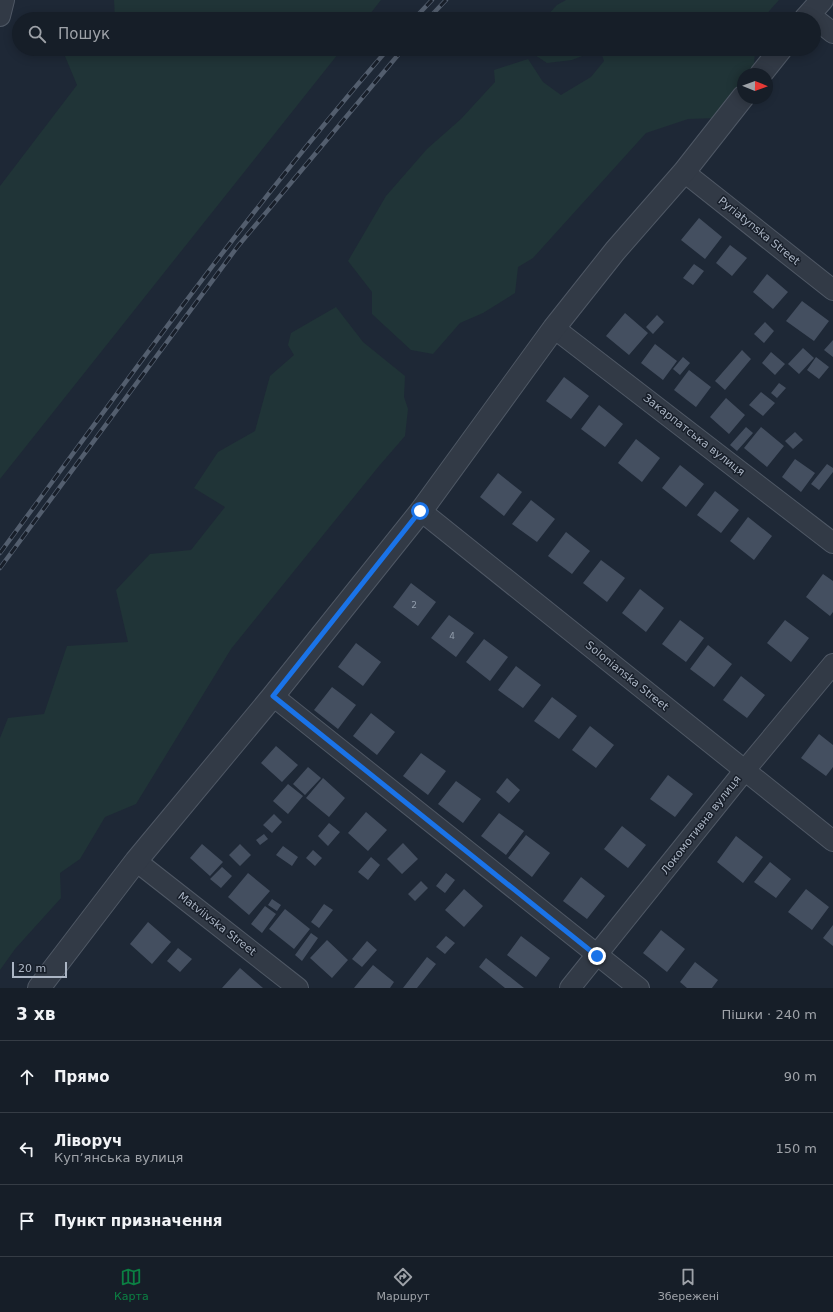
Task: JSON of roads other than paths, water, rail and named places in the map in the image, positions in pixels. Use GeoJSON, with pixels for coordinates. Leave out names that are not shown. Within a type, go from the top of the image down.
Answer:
{"type":"FeatureCollection","features":[{"type":"Feature","properties":{"kind":"street"},"geometry":{"type":"LineString","coordinates":[[0,16],[4,0]]}},
{"type":"Feature","properties":{"kind":"street"},"geometry":{"type":"LineString","coordinates":[[821,20],[833,32]]}},
{"type":"Feature","properties":{"kind":"street"},"geometry":{"type":"LineString","coordinates":[[766,68],[775,56]]}},
{"type":"Feature","properties":{"kind":"street"},"geometry":{"type":"LineString","coordinates":[[39,988],[136,861],[273,696],[420,511],[554,328],[615,251],[684,172],[737,104]]}},
{"type":"Feature","properties":{"kind":"street","name":"Pyriatynska Street"},"geometry":{"type":"LineString","coordinates":[[684,172],[833,290]]}},
{"type":"Feature","properties":{"kind":"street","name":"Закарпатська вулиця"},"geometry":{"type":"LineString","coordinates":[[554,328],[833,543]]}},
{"type":"Feature","properties":{"kind":"street","name":"Solonianska Street"},"geometry":{"type":"LineString","coordinates":[[420,511],[833,841]]}},
{"type":"Feature","properties":{"kind":"street","name":"Локомотивна вулиця"},"geometry":{"type":"LineString","coordinates":[[570,988],[745,770],[833,664]]}},
{"type":"Feature","properties":{"kind":"street"},"geometry":{"type":"LineString","coordinates":[[273,696],[639,988]]}},
{"type":"Feature","properties":{"kind":"street","name":"Matviivska Street"},"geometry":{"type":"LineString","coordinates":[[136,861],[298,988]]}},
{"type":"Feature","properties":{"kind":"railway"},"geometry":{"type":"LineString","coordinates":[[421,12],[432,0]]}},
{"type":"Feature","properties":{"kind":"railway"},"geometry":{"type":"LineString","coordinates":[[435,12],[446,0]]}},
{"type":"Feature","properties":{"kind":"railway"},"geometry":{"type":"LineString","coordinates":[[0,553],[141,361],[237,234],[286,171],[382,56]]}},
{"type":"Feature","properties":{"kind":"railway"},"geometry":{"type":"LineString","coordinates":[[0,568],[238,246],[397,56]]}}]}
